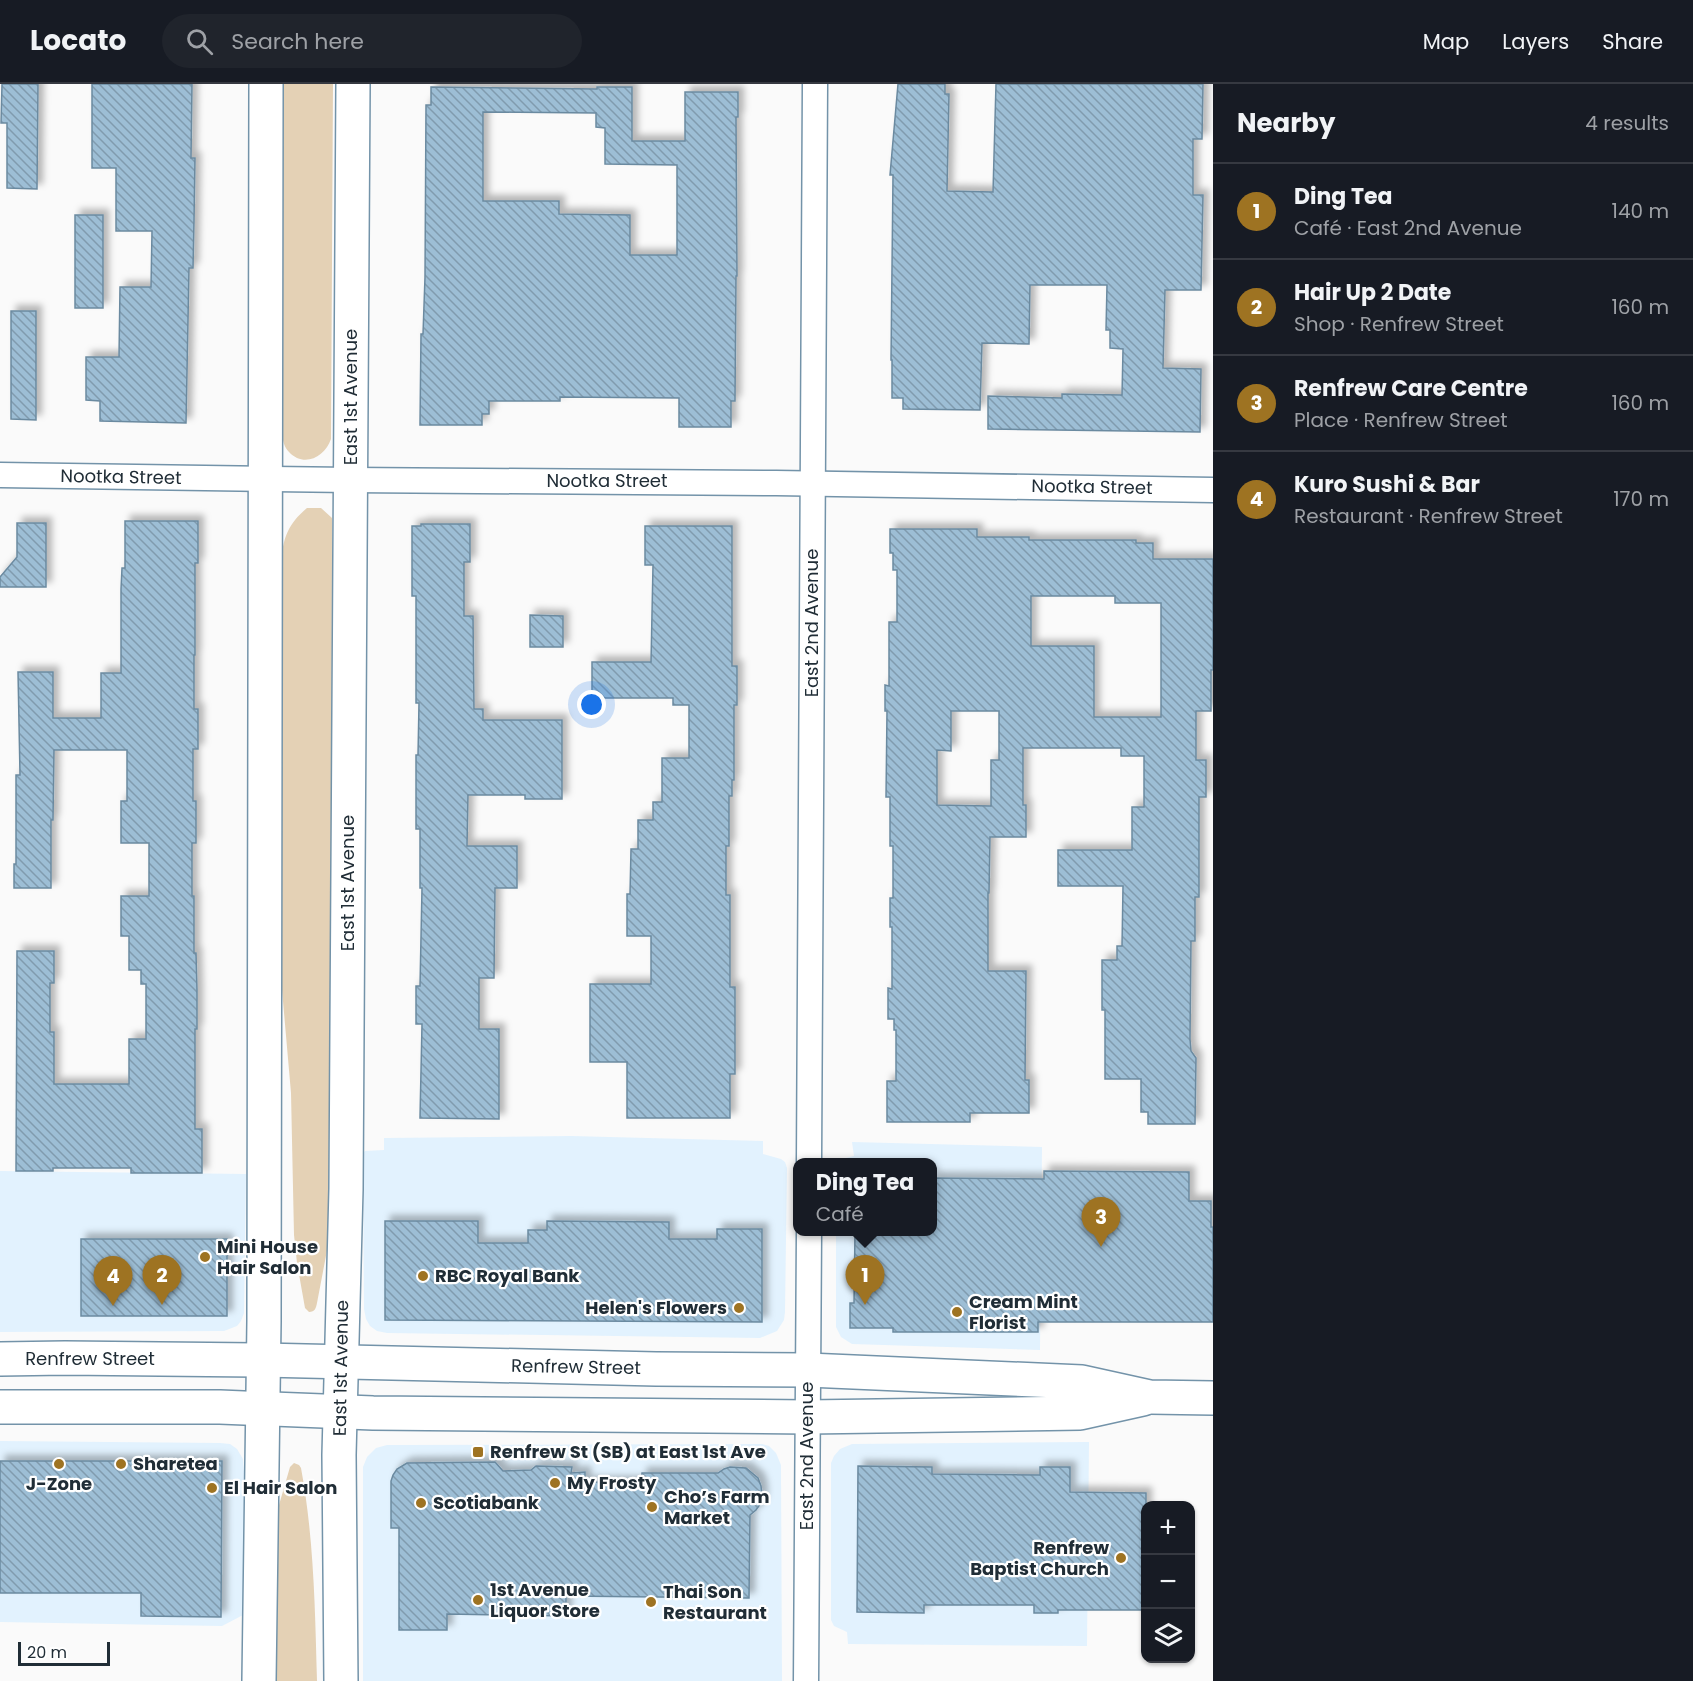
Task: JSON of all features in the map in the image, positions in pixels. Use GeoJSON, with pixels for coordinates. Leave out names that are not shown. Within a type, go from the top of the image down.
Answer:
{"type":"FeatureCollection","features":[{"type":"Feature","properties":{"kind":"main road"},"geometry":{"type":"LineString","coordinates":[[259,1681],[263,1408],[266,84]]}},
{"type":"Feature","properties":{"kind":"main road","name":"East 1st Avenue"},"geometry":{"type":"LineString","coordinates":[[341,1681],[339,1467],[346,1147],[353,84]]}},
{"type":"Feature","properties":{"kind":"main road","name":"Renfrew Street"},"geometry":{"type":"LineString","coordinates":[[0,1359],[263,1360],[808,1370],[1082,1382],[1150,1398]]}},
{"type":"Feature","properties":{"kind":"main road","name":"Renfrew Street"},"geometry":{"type":"LineString","coordinates":[[0,1407],[263,1408],[373,1413],[808,1417],[1080,1413],[1150,1398],[1213,1398]]}},
{"type":"Feature","properties":{"kind":"street","name":"East 2nd Avenue"},"geometry":{"type":"LineString","coordinates":[[809,1158],[815,84]]}},
{"type":"Feature","properties":{"kind":"street","name":"Nootka Street"},"geometry":{"type":"LineString","coordinates":[[0,475],[813,483],[1213,490]]}},
{"type":"Feature","properties":{"kind":"street","name":"East 2nd Avenue"},"geometry":{"type":"LineString","coordinates":[[806,1681],[809,1236]]}},
{"type":"Feature","properties":{"kind":"shaded area"},"geometry":{"type":"Polygon","coordinates":[[[282,84],[333,84],[331,439],[324,451],[307,460],[295,457],[289,452],[282,434],[282,84]]]}},
{"type":"Feature","properties":{"kind":"shaded area"},"geometry":{"type":"Polygon","coordinates":[[[307,508],[321,508],[332,518],[331,1220],[317,1305],[309,1312],[305,1308],[294,1235],[291,1093],[278,944],[281,562],[288,532],[295,520],[307,508]]]}},
{"type":"Feature","properties":{"kind":"shaded area"},"geometry":{"type":"Polygon","coordinates":[[[571,1136],[763,1141],[763,1154],[781,1159],[787,1168],[785,1312],[784,1320],[777,1331],[760,1338],[387,1333],[377,1331],[370,1326],[364,1309],[363,1153],[365,1151],[384,1150],[384,1138],[571,1136]]]}},
{"type":"Feature","properties":{"kind":"shaded area"},"geometry":{"type":"Polygon","coordinates":[[[852,1142],[1042,1147],[1040,1350],[852,1344],[841,1337],[836,1327],[836,1236],[937,1236],[937,1158],[846,1158],[854,1156],[852,1142]]]}},
{"type":"Feature","properties":{"kind":"shaded area"},"geometry":{"type":"Polygon","coordinates":[[[0,1171],[246,1174],[244,1313],[241,1321],[237,1326],[224,1331],[0,1332],[0,1171]]]}},
{"type":"Feature","properties":{"kind":"shaded area"},"geometry":{"type":"Polygon","coordinates":[[[0,1441],[230,1444],[237,1449],[243,1459],[245,1614],[222,1626],[0,1622],[0,1441]]]}},
{"type":"Feature","properties":{"kind":"shaded area"},"geometry":{"type":"Polygon","coordinates":[[[1089,1442],[1087,1646],[848,1644],[847,1632],[834,1626],[831,1620],[831,1463],[840,1449],[852,1444],[1089,1442]]]}},
{"type":"Feature","properties":{"kind":"shaded area"},"geometry":{"type":"Polygon","coordinates":[[[762,1444],[769,1446],[776,1453],[781,1465],[782,1681],[363,1681],[363,1467],[367,1457],[376,1448],[387,1445],[762,1444]]]}},
{"type":"Feature","properties":{"kind":"shaded area"},"geometry":{"type":"Polygon","coordinates":[[[294,1463],[301,1468],[309,1521],[317,1681],[275,1681],[275,1557],[279,1505],[290,1467],[294,1463]]]}},
{"type":"Feature","properties":{"kind":"building"},"geometry":{"type":"Polygon","coordinates":[[[2,84],[38,84],[37,189],[7,188],[7,123],[1,123],[2,84]]]}},
{"type":"Feature","properties":{"kind":"building"},"geometry":{"type":"Polygon","coordinates":[[[92,84],[192,84],[191,158],[195,158],[194,221],[193,268],[189,268],[186,423],[100,421],[100,401],[86,400],[86,357],[119,357],[120,287],[151,287],[152,231],[116,231],[116,168],[92,168],[92,84]]]}},
{"type":"Feature","properties":{"kind":"building"},"geometry":{"type":"Polygon","coordinates":[[[898,84],[945,84],[945,94],[949,94],[947,191],[993,192],[996,84],[1203,84],[1202,139],[1193,139],[1193,195],[1203,195],[1201,290],[1165,290],[1163,368],[1201,369],[1200,432],[988,429],[988,396],[1062,398],[1062,394],[1122,395],[1123,349],[1110,348],[1110,330],[1106,330],[1107,285],[1030,285],[1029,344],[982,343],[980,410],[903,409],[903,398],[892,398],[893,175],[890,175],[898,84]]]}},
{"type":"Feature","properties":{"kind":"building"},"geometry":{"type":"Polygon","coordinates":[[[431,87],[597,89],[597,87],[632,87],[632,141],[685,141],[685,92],[738,92],[735,401],[731,401],[731,427],[679,427],[679,398],[560,397],[560,401],[489,401],[489,414],[482,414],[482,425],[420,425],[421,334],[423,334],[425,277],[426,105],[431,105],[431,87]],[[483,112],[483,201],[559,201],[559,214],[630,215],[630,255],[677,255],[677,165],[605,164],[605,128],[596,127],[596,113],[483,112]]]}},
{"type":"Feature","properties":{"kind":"building"},"geometry":{"type":"Polygon","coordinates":[[[75,215],[103,215],[103,308],[75,308],[75,215]]]}},
{"type":"Feature","properties":{"kind":"building"},"geometry":{"type":"Polygon","coordinates":[[[11,311],[36,311],[36,420],[11,419],[11,311]]]}},
{"type":"Feature","properties":{"kind":"building"},"geometry":{"type":"Polygon","coordinates":[[[125,521],[198,521],[198,563],[195,563],[194,709],[198,709],[198,749],[193,749],[196,843],[192,843],[192,896],[194,896],[194,953],[196,953],[197,990],[195,1129],[202,1129],[202,1173],[131,1173],[131,1168],[53,1168],[53,1171],[16,1171],[17,951],[54,951],[54,983],[50,983],[50,1032],[54,1032],[54,1084],[129,1084],[129,1039],[146,1039],[146,984],[141,984],[141,970],[129,970],[129,936],[121,936],[121,896],[149,896],[149,843],[121,843],[121,801],[127,801],[127,750],[54,750],[51,888],[14,888],[16,775],[20,775],[18,672],[53,672],[53,718],[101,718],[101,673],[121,673],[121,589],[122,568],[125,568],[125,521]]]}},
{"type":"Feature","properties":{"kind":"building"},"geometry":{"type":"Polygon","coordinates":[[[17,523],[46,523],[46,587],[0,587],[0,577],[17,557],[17,523]]]}},
{"type":"Feature","properties":{"kind":"building"},"geometry":{"type":"Polygon","coordinates":[[[421,524],[470,524],[470,562],[464,562],[464,616],[473,616],[474,709],[483,709],[483,720],[562,720],[562,799],[525,799],[525,795],[468,795],[467,846],[517,846],[517,888],[495,888],[494,978],[479,978],[479,1029],[499,1029],[499,1119],[420,1118],[422,1024],[416,1024],[416,986],[420,986],[422,888],[420,888],[420,829],[416,829],[419,703],[416,703],[416,596],[412,596],[412,526],[421,526],[421,524]]]}},
{"type":"Feature","properties":{"kind":"building"},"geometry":{"type":"Polygon","coordinates":[[[645,526],[732,526],[732,666],[737,666],[737,705],[734,705],[734,780],[732,780],[732,796],[729,796],[729,846],[726,846],[726,895],[730,895],[730,987],[735,987],[735,1074],[730,1074],[730,1118],[627,1118],[627,1062],[590,1062],[590,984],[651,984],[651,936],[627,936],[627,894],[630,894],[631,849],[638,849],[638,820],[653,820],[653,802],[662,802],[662,758],[689,758],[689,705],[673,705],[673,698],[592,698],[592,662],[651,662],[653,565],[645,565],[645,526]]]}},
{"type":"Feature","properties":{"kind":"building"},"geometry":{"type":"Polygon","coordinates":[[[890,529],[977,529],[977,537],[1029,537],[1029,540],[1136,540],[1136,543],[1153,543],[1153,559],[1213,559],[1211,711],[1196,711],[1196,760],[1206,760],[1206,797],[1199,797],[1199,897],[1195,897],[1195,941],[1191,941],[1190,1039],[1191,1051],[1196,1058],[1195,1124],[1148,1124],[1148,1112],[1141,1112],[1141,1079],[1105,1079],[1102,960],[1117,960],[1117,946],[1122,946],[1123,886],[1058,886],[1058,850],[1132,850],[1132,807],[1144,807],[1144,756],[1121,756],[1121,748],[1023,748],[1023,805],[1026,805],[1026,837],[990,837],[988,971],[1026,971],[1025,1080],[1029,1080],[1029,1113],[970,1113],[970,1122],[887,1122],[887,1081],[896,1081],[896,1030],[894,1030],[894,1019],[888,1019],[888,988],[892,989],[890,898],[893,898],[893,846],[890,846],[890,797],[886,797],[885,685],[889,686],[889,622],[897,622],[897,570],[893,570],[893,553],[890,553],[890,529]],[[1031,596],[1031,646],[1094,646],[1094,717],[1161,717],[1161,603],[1115,603],[1115,596],[1031,596]],[[951,711],[951,751],[937,750],[937,805],[991,806],[991,760],[999,760],[999,711],[951,711]]]}},
{"type":"Feature","properties":{"kind":"building"},"geometry":{"type":"Polygon","coordinates":[[[530,615],[563,616],[563,647],[530,647],[530,615]]]}},
{"type":"Feature","properties":{"kind":"building"},"geometry":{"type":"Polygon","coordinates":[[[1044,1171],[1189,1172],[1189,1201],[1211,1201],[1213,1322],[1038,1322],[1038,1332],[893,1332],[893,1328],[850,1328],[850,1303],[854,1303],[855,1236],[937,1236],[937,1178],[1044,1179],[1044,1171]]]}},
{"type":"Feature","properties":{"kind":"building"},"geometry":{"type":"Polygon","coordinates":[[[385,1221],[478,1221],[478,1243],[528,1243],[528,1230],[547,1230],[547,1221],[669,1222],[669,1239],[717,1239],[717,1229],[762,1229],[762,1322],[385,1320],[385,1221]]]}},
{"type":"Feature","properties":{"kind":"building"},"geometry":{"type":"Polygon","coordinates":[[[81,1239],[227,1239],[227,1316],[81,1316],[81,1239]]]}},
{"type":"Feature","properties":{"kind":"building"},"geometry":{"type":"Polygon","coordinates":[[[0,1461],[222,1461],[221,1617],[141,1616],[141,1593],[0,1593],[0,1461]]]}},
{"type":"Feature","properties":{"kind":"building"},"geometry":{"type":"Polygon","coordinates":[[[495,1462],[503,1471],[531,1470],[536,1466],[572,1467],[571,1473],[585,1472],[585,1482],[641,1482],[642,1473],[718,1473],[730,1467],[746,1468],[758,1478],[762,1495],[761,1503],[750,1515],[749,1598],[566,1596],[566,1616],[447,1614],[447,1630],[399,1630],[399,1528],[391,1528],[393,1475],[397,1469],[407,1463],[495,1462]]]}},
{"type":"Feature","properties":{"kind":"building"},"geometry":{"type":"Polygon","coordinates":[[[858,1466],[932,1467],[932,1474],[1040,1475],[1040,1467],[1070,1467],[1070,1492],[1146,1493],[1146,1501],[1141,1501],[1141,1610],[1058,1610],[1058,1613],[1034,1613],[1034,1605],[924,1605],[924,1613],[857,1612],[858,1466]]]}},
{"type":"Feature","properties":{"kind":"place","name":"Renfrew Care Centre"},"geometry":{"type":"Point","coordinates":[1101,1247]}},
{"type":"Feature","properties":{"kind":"place","name":"Mini House Hair Salon"},"geometry":{"type":"Point","coordinates":[205,1257]}},
{"type":"Feature","properties":{"kind":"place","name":"RBC Royal Bank"},"geometry":{"type":"Point","coordinates":[423,1276]}},
{"type":"Feature","properties":{"kind":"place","name":"Hair Up 2 Date"},"geometry":{"type":"Point","coordinates":[162,1305]}},
{"type":"Feature","properties":{"kind":"place","name":"Ding Tea"},"geometry":{"type":"Point","coordinates":[865,1305]}},
{"type":"Feature","properties":{"kind":"place","name":"Kuro Sushi & Bar"},"geometry":{"type":"Point","coordinates":[113,1306]}},
{"type":"Feature","properties":{"kind":"place","name":"Helen's Flowers"},"geometry":{"type":"Point","coordinates":[739,1308]}},
{"type":"Feature","properties":{"kind":"place","name":"Cream Mint Florist"},"geometry":{"type":"Point","coordinates":[957,1312]}},
{"type":"Feature","properties":{"kind":"place","name":"Renfrew St (SB) at East 1st Ave"},"geometry":{"type":"Point","coordinates":[478,1452]}},
{"type":"Feature","properties":{"kind":"place","name":"J-Zone"},"geometry":{"type":"Point","coordinates":[59,1464]}},
{"type":"Feature","properties":{"kind":"place","name":"Sharetea"},"geometry":{"type":"Point","coordinates":[121,1464]}},
{"type":"Feature","properties":{"kind":"place","name":"My Frosty"},"geometry":{"type":"Point","coordinates":[555,1483]}},
{"type":"Feature","properties":{"kind":"place","name":"El Hair Salon"},"geometry":{"type":"Point","coordinates":[212,1488]}},
{"type":"Feature","properties":{"kind":"place","name":"Scotiabank"},"geometry":{"type":"Point","coordinates":[421,1503]}},
{"type":"Feature","properties":{"kind":"place","name":"Cho’s Farm Market"},"geometry":{"type":"Point","coordinates":[652,1507]}},
{"type":"Feature","properties":{"kind":"place","name":"Renfrew Baptist Church"},"geometry":{"type":"Point","coordinates":[1121,1558]}},
{"type":"Feature","properties":{"kind":"place","name":"1st Avenue Liquor Store"},"geometry":{"type":"Point","coordinates":[478,1600]}},
{"type":"Feature","properties":{"kind":"place","name":"Thai Son Restaurant"},"geometry":{"type":"Point","coordinates":[651,1602]}}]}
